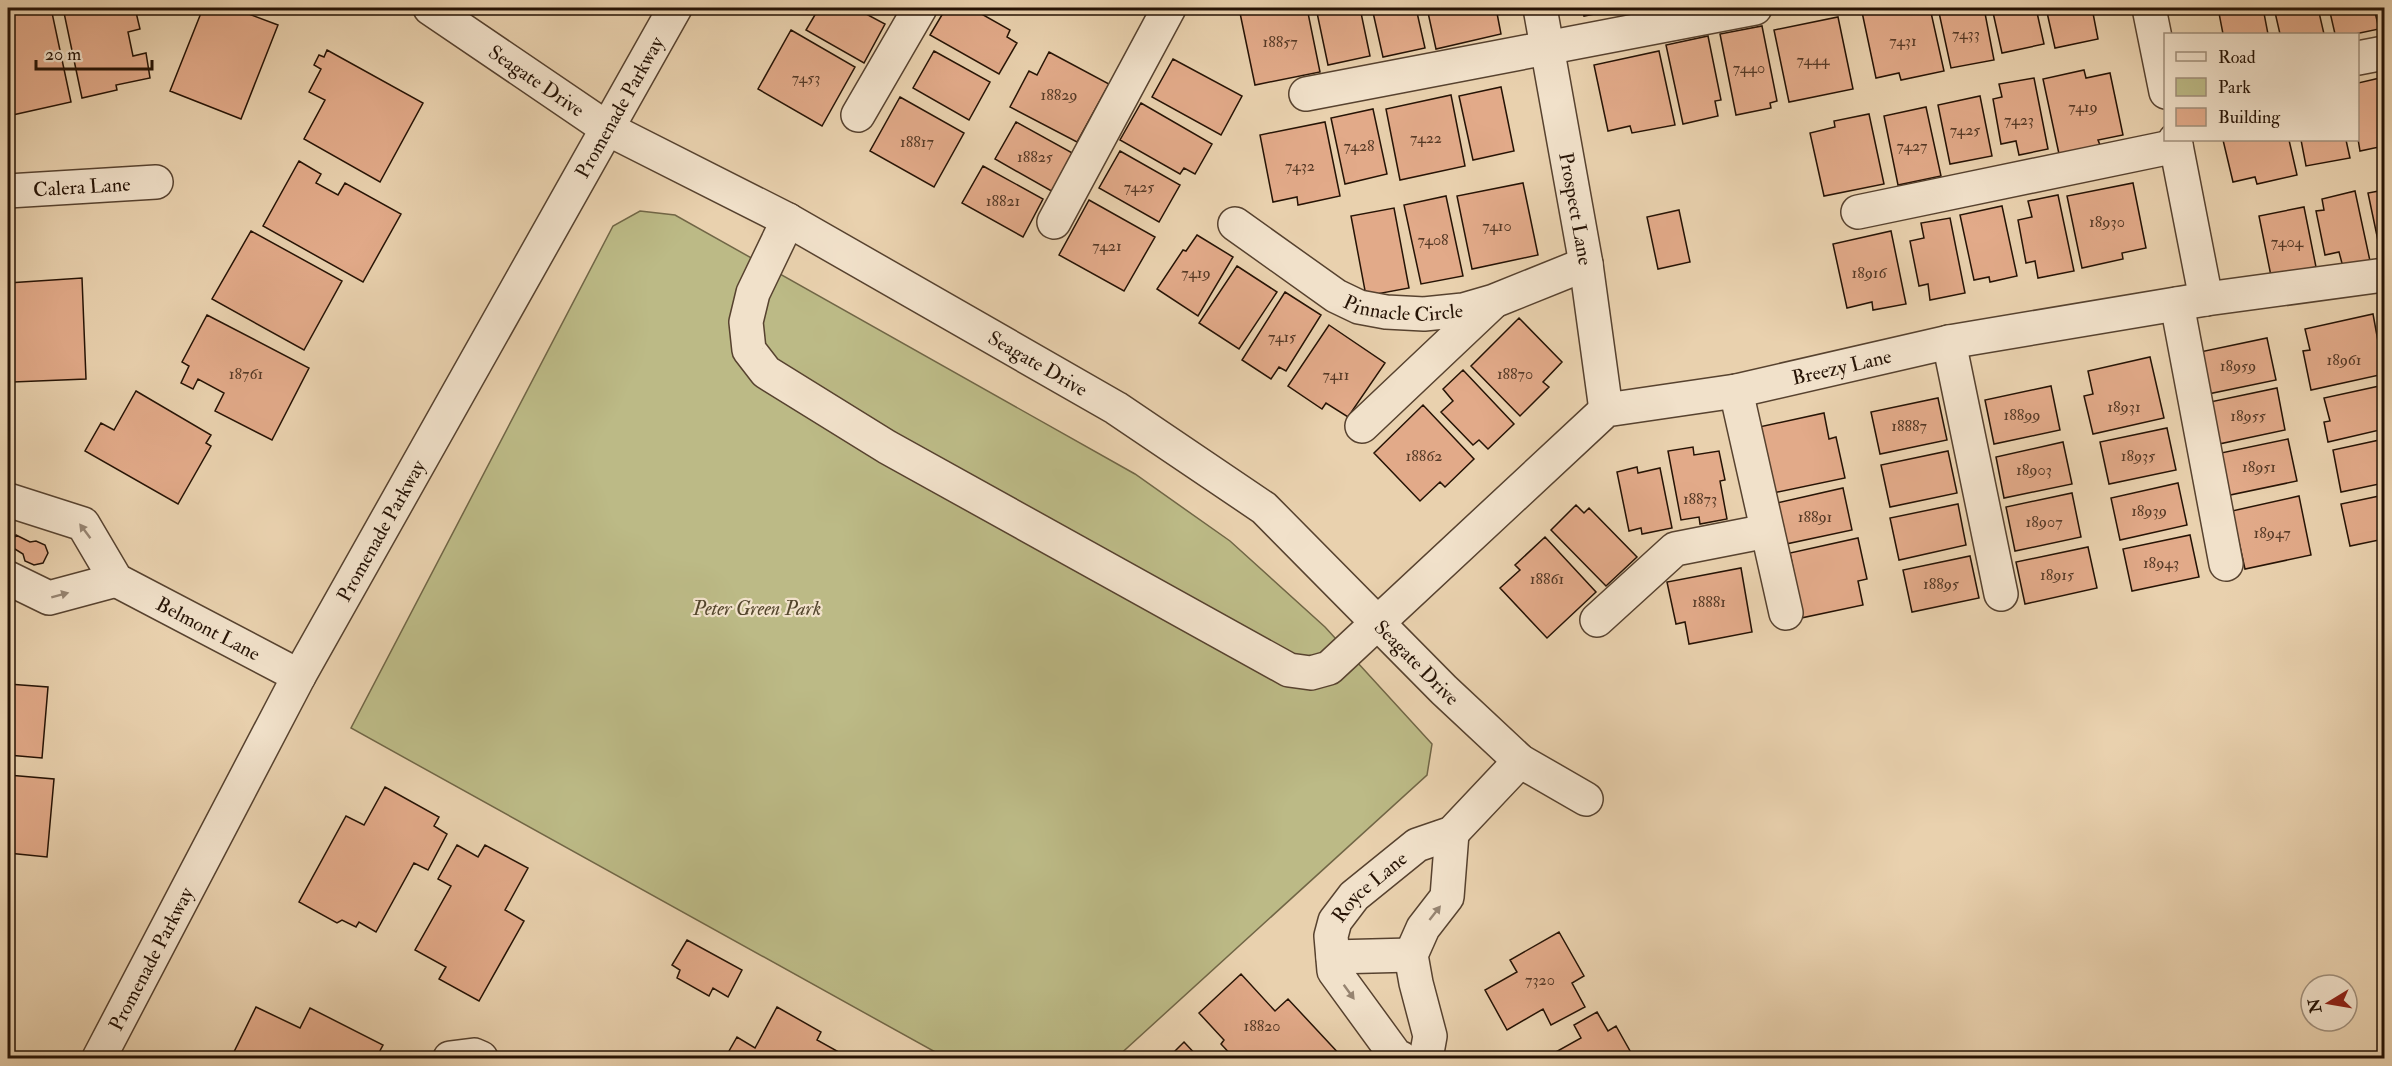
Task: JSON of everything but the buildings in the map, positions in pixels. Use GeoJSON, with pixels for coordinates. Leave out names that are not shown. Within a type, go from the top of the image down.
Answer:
{"type":"FeatureCollection","features":[{"type":"Feature","properties":{"kind":"street","name":"Seagate Drive"},"geometry":{"type":"LineString","coordinates":[[430,8],[608,129],[788,220],[1116,408],[1264,508],[1444,690],[1520,761],[1586,799]]}},
{"type":"Feature","properties":{"kind":"street","name":"Promenade Parkway"},"geometry":{"type":"LineString","coordinates":[[99,1059],[299,676],[675,8]]}},
{"type":"Feature","properties":{"kind":"street"},"geometry":{"type":"LineString","coordinates":[[858,115],[920,8]]}},
{"type":"Feature","properties":{"kind":"street"},"geometry":{"type":"LineString","coordinates":[[1054,222],[1168,8]]}},
{"type":"Feature","properties":{"kind":"street","name":"Prospect Lane"},"geometry":{"type":"LineString","coordinates":[[1539,8],[1586,264],[1606,410]]}},
{"type":"Feature","properties":{"kind":"street"},"geometry":{"type":"LineString","coordinates":[[1306,94],[1546,46],[1755,8]]}},
{"type":"Feature","properties":{"kind":"street"},"geometry":{"type":"LineString","coordinates":[[2149,8],[2164,82]]}},
{"type":"Feature","properties":{"kind":"street"},"geometry":{"type":"LineString","coordinates":[[2359,58],[2385,53]]}},
{"type":"Feature","properties":{"kind":"street"},"geometry":{"type":"LineString","coordinates":[[1858,212],[2175,143],[2192,301],[2226,564]]}},
{"type":"Feature","properties":{"kind":"street","name":"Calera Lane"},"geometry":{"type":"LineString","coordinates":[[8,190],[156,182]]}},
{"type":"Feature","properties":{"kind":"street"},"geometry":{"type":"LineString","coordinates":[[788,220],[753,293],[746,322],[749,350],[766,372],[887,447],[1289,670],[1311,673],[1329,668],[1606,410]]}},
{"type":"Feature","properties":{"kind":"street","name":"Pinnacle Circle"},"geometry":{"type":"LineString","coordinates":[[1235,224],[1336,296],[1359,307],[1386,312],[1424,314],[1463,310],[1494,301],[1586,264]]}},
{"type":"Feature","properties":{"kind":"street","name":"Breezy Lane"},"geometry":{"type":"LineString","coordinates":[[1606,410],[1736,390],[1949,342],[2192,301],[2385,275]]}},
{"type":"Feature","properties":{"kind":"street"},"geometry":{"type":"LineString","coordinates":[[1362,426],[1494,301]]}},
{"type":"Feature","properties":{"kind":"street"},"geometry":{"type":"LineString","coordinates":[[1949,342],[2001,594]]}},
{"type":"Feature","properties":{"kind":"street"},"geometry":{"type":"LineString","coordinates":[[1736,390],[1786,613]]}},
{"type":"Feature","properties":{"kind":"street"},"geometry":{"type":"LineString","coordinates":[[8,500],[83,524],[116,580],[49,598],[8,578]]}},
{"type":"Feature","properties":{"kind":"street"},"geometry":{"type":"LineString","coordinates":[[1597,620],[1675,549],[1767,531]]}},
{"type":"Feature","properties":{"kind":"street","name":"Belmont Lane"},"geometry":{"type":"LineString","coordinates":[[116,580],[299,676]]}},
{"type":"Feature","properties":{"kind":"street","name":"Royce Lane"},"geometry":{"type":"LineString","coordinates":[[1401,1059],[1396,1056],[1334,971],[1331,936],[1335,921],[1354,896],[1417,845],[1452,833],[1520,761]]}},
{"type":"Feature","properties":{"kind":"street"},"geometry":{"type":"LineString","coordinates":[[1426,1059],[1430,1036],[1411,955],[1423,928],[1447,897],[1452,833]]}},
{"type":"Feature","properties":{"kind":"street"},"geometry":{"type":"LineString","coordinates":[[1333,957],[1411,955]]}},
{"type":"Feature","properties":{"kind":"street"},"geometry":{"type":"LineString","coordinates":[[450,1059],[474,1055],[481,1059]]}},
{"type":"Feature","properties":{"kind":"green space","name":"Peter Green Park"},"geometry":{"type":"Polygon","coordinates":[[[640,211],[675,215],[1135,474],[1230,541],[1325,627],[1432,744],[1427,775],[1116,1058],[946,1058],[351,728],[613,226],[640,211]]]}}]}
